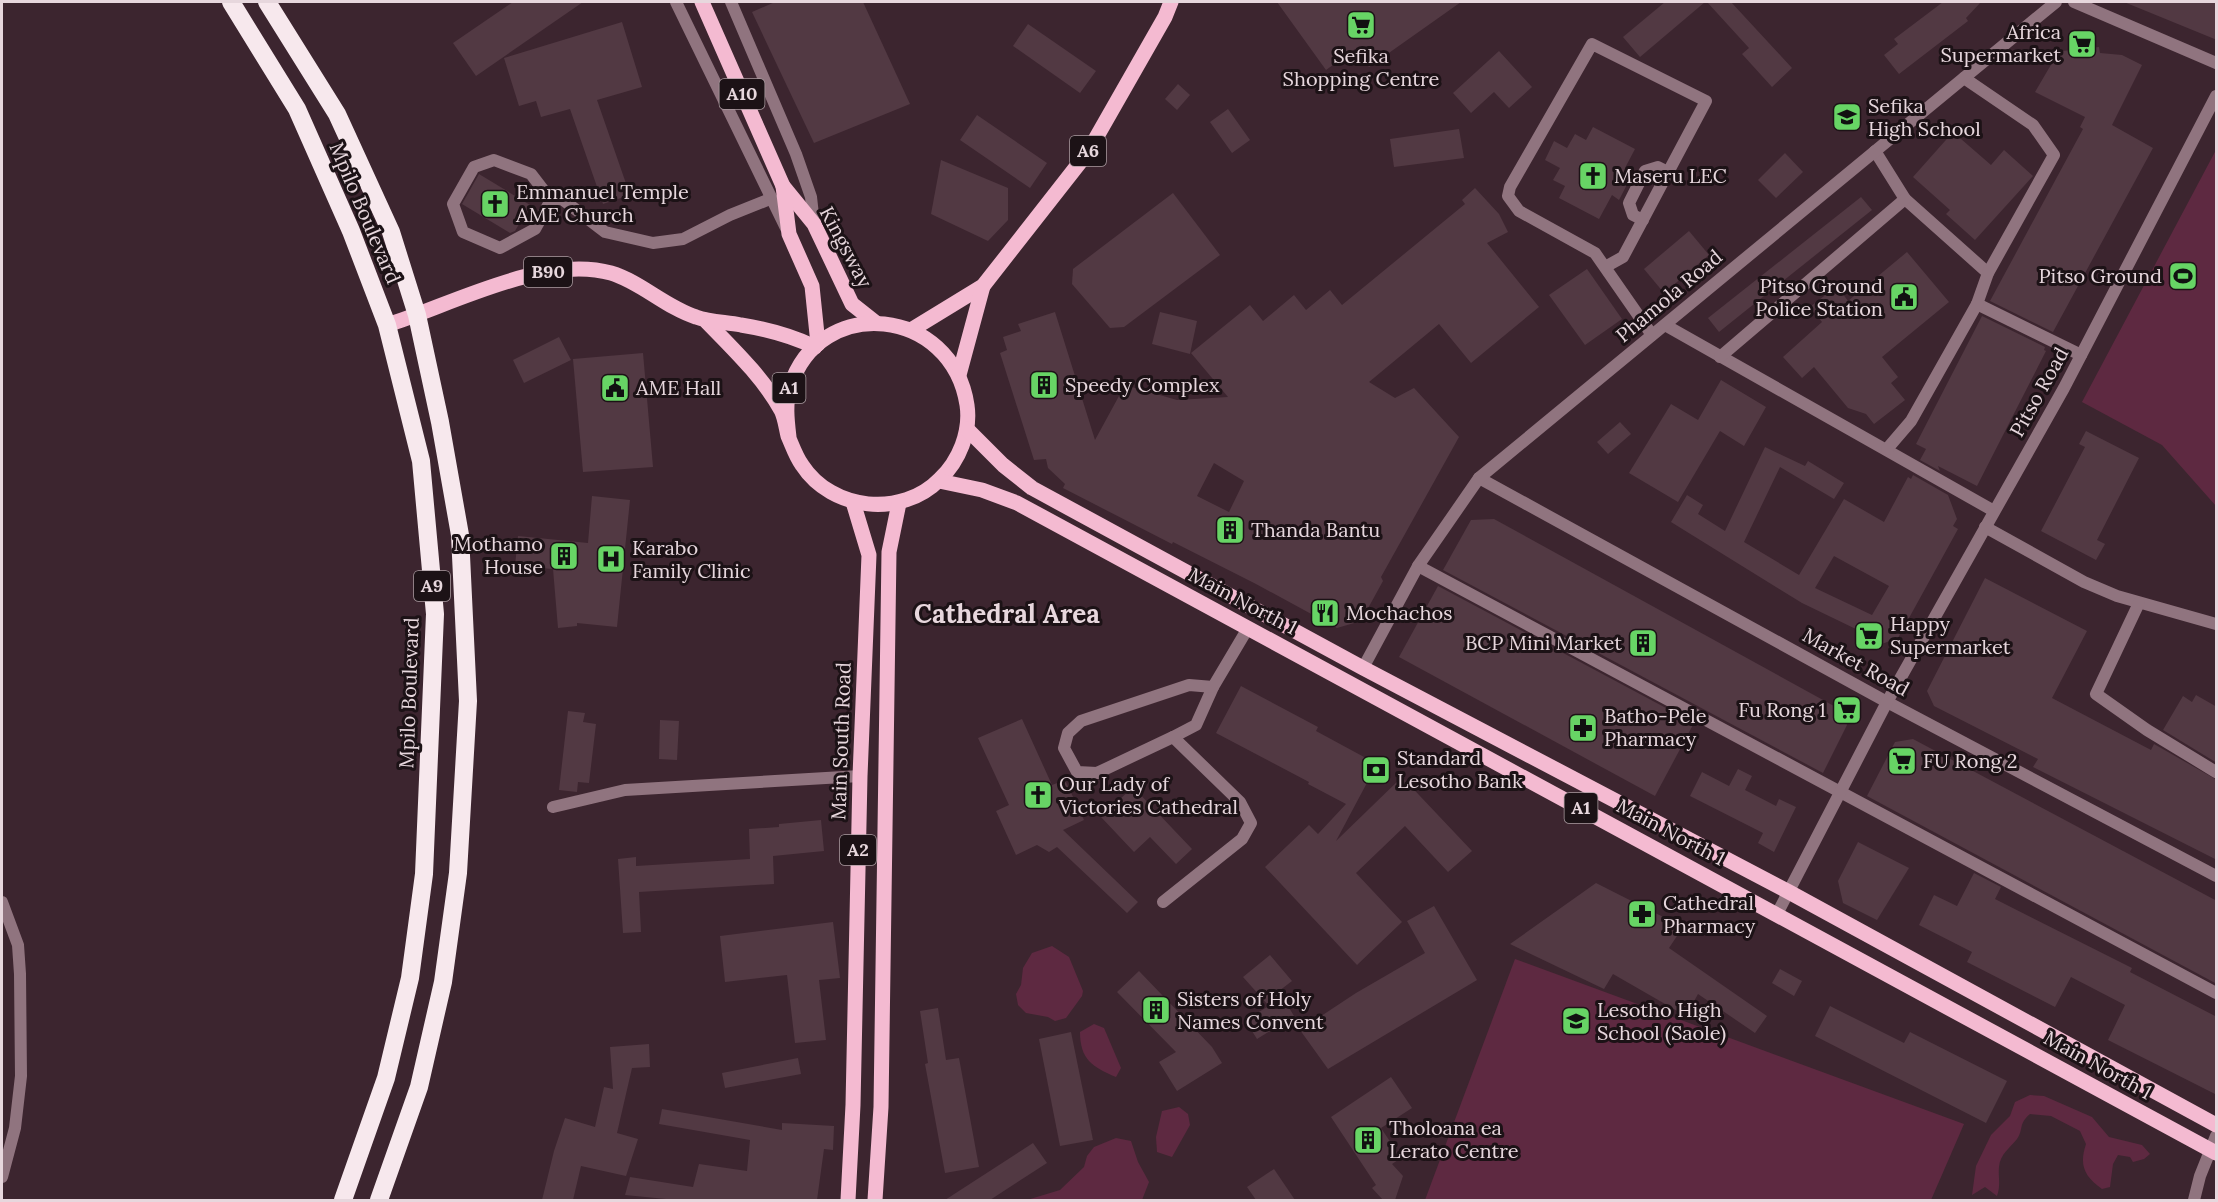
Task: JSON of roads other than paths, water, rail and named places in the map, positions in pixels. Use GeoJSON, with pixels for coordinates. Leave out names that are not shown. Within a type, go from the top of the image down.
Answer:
{"type":"FeatureCollection","features":[{"type":"Feature","properties":{"kind":"highway","name":"Mpilo Boulevard"},"geometry":{"type":"LineString","coordinates":[[231,2],[297,109],[351,231],[387,325],[421,461],[435,614],[424,874],[410,978],[386,1078],[342,1200]]}},
{"type":"Feature","properties":{"kind":"highway","name":"Mpilo Boulevard"},"geometry":{"type":"LineString","coordinates":[[267,2],[338,114],[391,232],[417,315],[440,422],[460,535],[468,701],[458,873],[443,982],[419,1087],[379,1200]]}},
{"type":"Feature","properties":{"kind":"main road","name":"Kingsway"},"geometry":{"type":"LineString","coordinates":[[702,2],[783,186],[814,224],[852,304],[876,323]]}},
{"type":"Feature","properties":{"kind":"main road","name":"A6"},"geometry":{"type":"LineString","coordinates":[[911,330],[983,286],[1088,152],[1171,2]]}},
{"type":"Feature","properties":{"kind":"main road","name":"Kingsway"},"geometry":{"type":"LineString","coordinates":[[783,186],[789,234],[812,286],[817,345]]}},
{"type":"Feature","properties":{"kind":"main road","name":"B90"},"geometry":{"type":"LineString","coordinates":[[387,325],[527,274],[575,268],[620,276],[680,312],[705,320],[742,325],[817,345]]}},
{"type":"Feature","properties":{"kind":"main road","name":"A6"},"geometry":{"type":"LineString","coordinates":[[959,375],[983,286]]}},
{"type":"Feature","properties":{"kind":"main road","name":"B90"},"geometry":{"type":"LineString","coordinates":[[705,320],[733,348],[764,385],[782,412],[789,437]]}},
{"type":"Feature","properties":{"kind":"main road","name":"A1"},"geometry":{"type":"LineString","coordinates":[[876,323],[911,330],[930,341],[947,356],[959,375],[968,410],[967,429],[962,448],[952,466],[939,481],[920,495],[899,503],[876,505],[853,502],[824,489],[802,466],[789,437],[786,412],[789,388],[799,366],[817,345],[836,333],[855,326],[876,323]]}},
{"type":"Feature","properties":{"kind":"main road","name":"Main North 1"},"geometry":{"type":"LineString","coordinates":[[967,429],[1003,465],[1032,488],[1363,668],[1789,892],[2217,1125]]}},
{"type":"Feature","properties":{"kind":"main road","name":"Main North 1"},"geometry":{"type":"LineString","coordinates":[[939,481],[982,490],[1017,503],[1777,914],[2214,1146]]}},
{"type":"Feature","properties":{"kind":"main road","name":"Main South Road"},"geometry":{"type":"LineString","coordinates":[[848,1200],[853,1105],[860,776],[869,555],[853,502]]}},
{"type":"Feature","properties":{"kind":"main road","name":"A2"},"geometry":{"type":"LineString","coordinates":[[875,1200],[881,1107],[888,552],[899,503]]}},
{"type":"Feature","properties":{"kind":"street"},"geometry":{"type":"LineString","coordinates":[[279,2],[284,27]]}},
{"type":"Feature","properties":{"kind":"street"},"geometry":{"type":"LineString","coordinates":[[676,2],[789,234]]}},
{"type":"Feature","properties":{"kind":"street"},"geometry":{"type":"LineString","coordinates":[[731,2],[796,154],[811,197],[814,224]]}},
{"type":"Feature","properties":{"kind":"street","name":"Phamola Road"},"geometry":{"type":"LineString","coordinates":[[1363,668],[1418,566],[1479,477],[2056,2]]}},
{"type":"Feature","properties":{"kind":"street"},"geometry":{"type":"LineString","coordinates":[[2074,2],[2217,63]]}},
{"type":"Feature","properties":{"kind":"street"},"geometry":{"type":"LineString","coordinates":[[1605,267],[1623,257],[1706,102],[1592,44],[1510,187],[1508,196],[1519,211],[1595,253],[1652,335]]}},
{"type":"Feature","properties":{"kind":"street"},"geometry":{"type":"LineString","coordinates":[[1887,449],[1911,421],[1977,304],[1988,273],[2054,155],[2034,125],[1964,78]]}},
{"type":"Feature","properties":{"kind":"street","name":"Pitso Road"},"geometry":{"type":"LineString","coordinates":[[1777,914],[1887,702],[2081,355],[2217,96]]}},
{"type":"Feature","properties":{"kind":"street"},"geometry":{"type":"LineString","coordinates":[[1875,151],[1905,199],[1988,273]]}},
{"type":"Feature","properties":{"kind":"street"},"geometry":{"type":"LineString","coordinates":[[494,160],[531,174],[551,200],[535,229],[500,248],[463,232],[453,204],[474,167],[494,160]]}},
{"type":"Feature","properties":{"kind":"street"},"geometry":{"type":"LineString","coordinates":[[1643,220],[1633,215],[1629,203],[1645,171],[1658,167],[1668,172]]}},
{"type":"Feature","properties":{"kind":"street"},"geometry":{"type":"LineString","coordinates":[[551,200],[562,199],[605,232],[653,243],[683,239],[730,215],[770,199]]}},
{"type":"Feature","properties":{"kind":"street"},"geometry":{"type":"LineString","coordinates":[[1720,357],[1905,199]]}},
{"type":"Feature","properties":{"kind":"street"},"geometry":{"type":"LineString","coordinates":[[1977,304],[2081,355]]}},
{"type":"Feature","properties":{"kind":"street"},"geometry":{"type":"LineString","coordinates":[[1665,325],[1994,511]]}},
{"type":"Feature","properties":{"kind":"street","name":"Market Road"},"geometry":{"type":"LineString","coordinates":[[1479,477],[1887,702],[2217,876]]}},
{"type":"Feature","properties":{"kind":"street"},"geometry":{"type":"LineString","coordinates":[[1985,527],[2084,582],[2139,603],[2217,624]]}},
{"type":"Feature","properties":{"kind":"street"},"geometry":{"type":"LineString","coordinates":[[1418,566],[2217,993]]}},
{"type":"Feature","properties":{"kind":"street"},"geometry":{"type":"LineString","coordinates":[[2139,603],[2096,694],[2147,730],[2217,772]]}},
{"type":"Feature","properties":{"kind":"street"},"geometry":{"type":"LineString","coordinates":[[1213,687],[1189,685],[1081,721],[1068,733],[1064,748],[1077,772],[1097,772],[1196,724],[1213,687],[1248,628]]}},
{"type":"Feature","properties":{"kind":"street"},"geometry":{"type":"LineString","coordinates":[[1163,902],[1242,839],[1251,823],[1240,802],[1173,737]]}},
{"type":"Feature","properties":{"kind":"street"},"geometry":{"type":"LineString","coordinates":[[553,807],[626,790],[860,776]]}},
{"type":"Feature","properties":{"kind":"street"},"geometry":{"type":"LineString","coordinates":[[2,902],[18,945],[21,1076],[15,1128],[2,1177]]}},
{"type":"Feature","properties":{"kind":"street"},"geometry":{"type":"LineString","coordinates":[[2194,1200],[2194,1193],[2214,1146]]}},
{"type":"Feature","properties":{"kind":"place","name":"Sefika Shopping Centre"},"geometry":{"type":"Point","coordinates":[1361,25]}},
{"type":"Feature","properties":{"kind":"place","name":"Africa Supermarket"},"geometry":{"type":"Point","coordinates":[2082,44]}},
{"type":"Feature","properties":{"kind":"place","name":"Sefika High School"},"geometry":{"type":"Point","coordinates":[1847,117]}},
{"type":"Feature","properties":{"kind":"place","name":"Maseru LEC"},"geometry":{"type":"Point","coordinates":[1593,176]}},
{"type":"Feature","properties":{"kind":"place","name":"Emmanuel Temple AME Church"},"geometry":{"type":"Point","coordinates":[495,204]}},
{"type":"Feature","properties":{"kind":"place","name":"Pitso Ground"},"geometry":{"type":"Point","coordinates":[2183,276]}},
{"type":"Feature","properties":{"kind":"place","name":"Pitso Ground Police Station"},"geometry":{"type":"Point","coordinates":[1904,297]}},
{"type":"Feature","properties":{"kind":"place","name":"Speedy Complex"},"geometry":{"type":"Point","coordinates":[1044,385]}},
{"type":"Feature","properties":{"kind":"place","name":"AME Hall"},"geometry":{"type":"Point","coordinates":[615,388]}},
{"type":"Feature","properties":{"kind":"place","name":"Thanda Bantu"},"geometry":{"type":"Point","coordinates":[1230,530]}},
{"type":"Feature","properties":{"kind":"place","name":"Mothamo House"},"geometry":{"type":"Point","coordinates":[564,556]}},
{"type":"Feature","properties":{"kind":"place","name":"Karabo Family Clinic"},"geometry":{"type":"Point","coordinates":[611,559]}},
{"type":"Feature","properties":{"kind":"place","name":"Mochachos"},"geometry":{"type":"Point","coordinates":[1325,613]}},
{"type":"Feature","properties":{"kind":"place","name":"Happy Supermarket"},"geometry":{"type":"Point","coordinates":[1869,636]}},
{"type":"Feature","properties":{"kind":"place","name":"BCP Mini Market"},"geometry":{"type":"Point","coordinates":[1643,643]}},
{"type":"Feature","properties":{"kind":"place","name":"Fu Rong 1"},"geometry":{"type":"Point","coordinates":[1847,710]}},
{"type":"Feature","properties":{"kind":"place","name":"Batho-Pele Pharmacy"},"geometry":{"type":"Point","coordinates":[1583,728]}},
{"type":"Feature","properties":{"kind":"place","name":"FU Rong 2"},"geometry":{"type":"Point","coordinates":[1902,761]}},
{"type":"Feature","properties":{"kind":"place","name":"Standard Lesotho Bank"},"geometry":{"type":"Point","coordinates":[1376,770]}},
{"type":"Feature","properties":{"kind":"place","name":"Our Lady of Victories Cathedral"},"geometry":{"type":"Point","coordinates":[1038,795]}},
{"type":"Feature","properties":{"kind":"place","name":"Cathedral Pharmacy"},"geometry":{"type":"Point","coordinates":[1642,914]}},
{"type":"Feature","properties":{"kind":"place","name":"Sisters of Holy Names Convent"},"geometry":{"type":"Point","coordinates":[1156,1010]}},
{"type":"Feature","properties":{"kind":"place","name":"Lesotho High School (Saole)"},"geometry":{"type":"Point","coordinates":[1576,1021]}},
{"type":"Feature","properties":{"kind":"place","name":"Tholoana ea Lerato Centre"},"geometry":{"type":"Point","coordinates":[1368,1140]}},
{"type":"Feature","properties":{"kind":"district","name":"Cathedral Area"},"geometry":{"type":"Point","coordinates":[1007,614]}}]}
